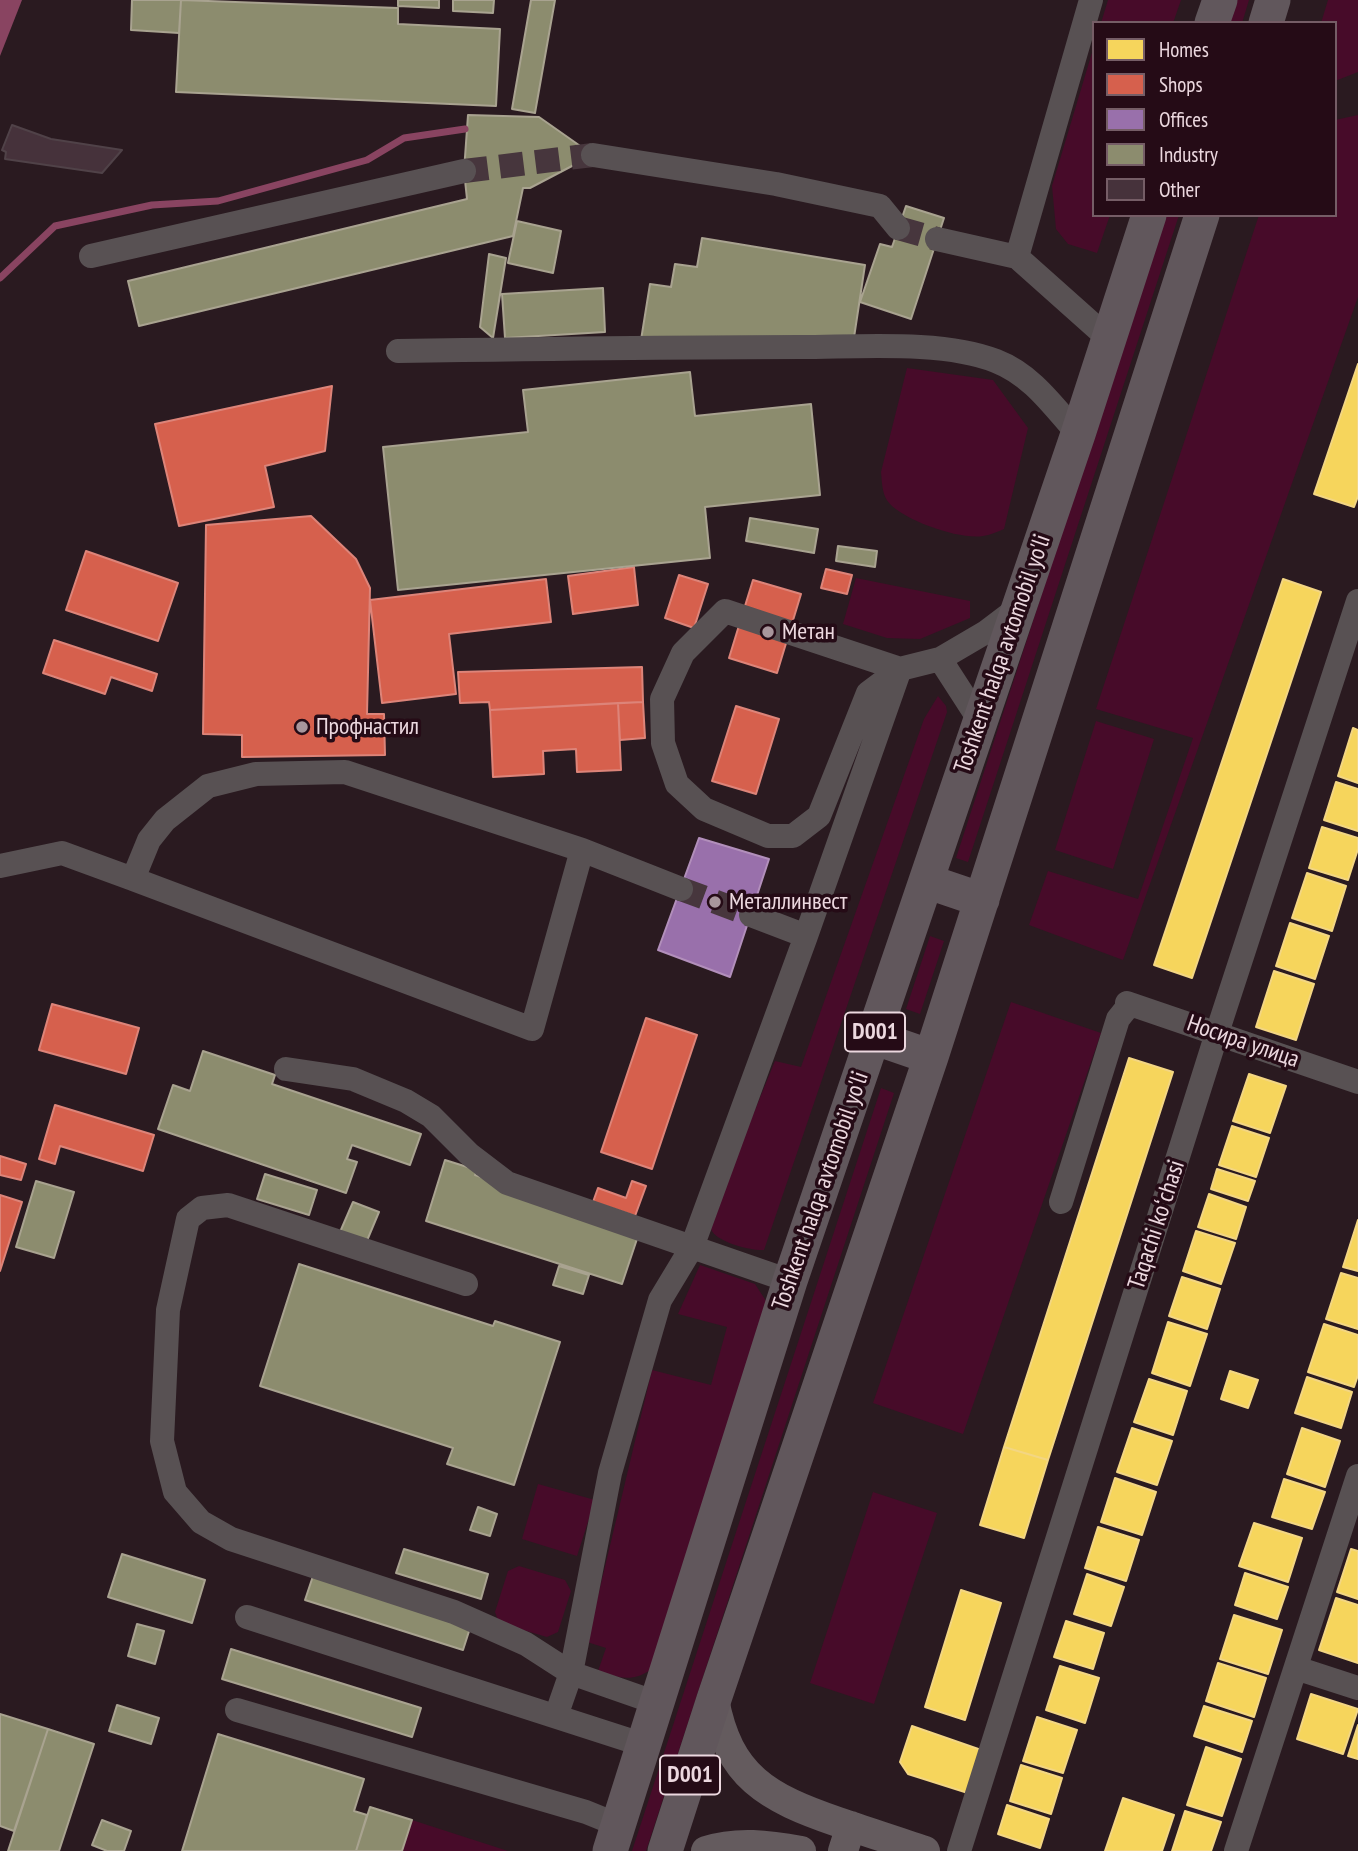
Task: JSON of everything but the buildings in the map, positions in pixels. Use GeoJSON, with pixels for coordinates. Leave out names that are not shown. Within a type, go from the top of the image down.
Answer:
{"type":"FeatureCollection","features":[{"type":"Feature","properties":{"kind":"highway"},"geometry":{"type":"LineString","coordinates":[[1213,21],[1220,0]]}},
{"type":"Feature","properties":{"kind":"highway"},"geometry":{"type":"LineString","coordinates":[[1267,21],[1273,0]]}},
{"type":"Feature","properties":{"kind":"highway","name":"Toshkent halqa avtomobil yo'li"},"geometry":{"type":"LineString","coordinates":[[614,1838],[790,1281],[1078,434],[1148,217]]}},
{"type":"Feature","properties":{"kind":"highway","name":"D001"},"geometry":{"type":"LineString","coordinates":[[666,1851],[714,1699],[931,1057],[1201,217]]}},
{"type":"Feature","properties":{"kind":"highway"},"geometry":{"type":"LineString","coordinates":[[926,880],[982,900]]}},
{"type":"Feature","properties":{"kind":"highway"},"geometry":{"type":"LineString","coordinates":[[873,1037],[931,1057]]}},
{"type":"Feature","properties":{"kind":"main road"},"geometry":{"type":"LineString","coordinates":[[714,1699],[718,1723],[726,1744],[747,1774],[777,1798],[847,1839],[925,1851]]}},
{"type":"Feature","properties":{"kind":"main road"},"geometry":{"type":"LineString","coordinates":[[706,1851],[733,1844],[801,1851]]}},
{"type":"Feature","properties":{"kind":"street"},"geometry":{"type":"LineString","coordinates":[[1017,257],[1091,0]]}},
{"type":"Feature","properties":{"kind":"street"},"geometry":{"type":"LineString","coordinates":[[593,155],[776,184],[880,206],[898,228]]}},
{"type":"Feature","properties":{"kind":"street"},"geometry":{"type":"LineString","coordinates":[[91,256],[464,171]]}},
{"type":"Feature","properties":{"kind":"street"},"geometry":{"type":"LineString","coordinates":[[937,239],[1017,257],[1109,339]]}},
{"type":"Feature","properties":{"kind":"street"},"geometry":{"type":"LineString","coordinates":[[398,351],[598,347],[878,347],[956,350],[997,361],[1034,383],[1078,434]]}},
{"type":"Feature","properties":{"kind":"street","name":"Taqachi koʻchasi"},"geometry":{"type":"LineString","coordinates":[[959,1851],[1217,1033],[1358,601]]}},
{"type":"Feature","properties":{"kind":"street"},"geometry":{"type":"LineString","coordinates":[[900,669],[725,611],[682,653],[662,699],[663,743],[677,784],[704,809],[768,836],[793,836],[819,816],[868,693],[900,669],[940,659],[986,632],[1019,607]]}},
{"type":"Feature","properties":{"kind":"street"},"geometry":{"type":"LineString","coordinates":[[940,659],[981,720]]}},
{"type":"Feature","properties":{"kind":"street"},"geometry":{"type":"LineString","coordinates":[[556,1716],[571,1673],[610,1472],[660,1300],[692,1247],[900,669]]}},
{"type":"Feature","properties":{"kind":"street"},"geometry":{"type":"LineString","coordinates":[[133,879],[149,840],[165,820],[208,786],[256,774],[345,772],[582,850],[681,889]]}},
{"type":"Feature","properties":{"kind":"street"},"geometry":{"type":"LineString","coordinates":[[0,866],[62,853],[532,1029],[582,850]]}},
{"type":"Feature","properties":{"kind":"street"},"geometry":{"type":"LineString","coordinates":[[751,915],[806,936]]}},
{"type":"Feature","properties":{"kind":"street","name":"Носира улица"},"geometry":{"type":"LineString","coordinates":[[1061,1202],[1118,1019],[1128,1003],[1358,1082]]}},
{"type":"Feature","properties":{"kind":"street"},"geometry":{"type":"LineString","coordinates":[[286,1069],[353,1079],[397,1097],[431,1116],[469,1154],[507,1183],[790,1281]]}},
{"type":"Feature","properties":{"kind":"street"},"geometry":{"type":"LineString","coordinates":[[466,1284],[229,1205],[202,1208],[188,1219],[168,1310],[162,1441],[176,1492],[201,1522],[231,1539],[454,1612],[526,1644],[571,1673],[657,1703]]}},
{"type":"Feature","properties":{"kind":"street"},"geometry":{"type":"LineString","coordinates":[[1236,1851],[1358,1476]]}},
{"type":"Feature","properties":{"kind":"street"},"geometry":{"type":"LineString","coordinates":[[247,1616],[644,1745]]}},
{"type":"Feature","properties":{"kind":"street"},"geometry":{"type":"LineString","coordinates":[[1296,1668],[1358,1688]]}},
{"type":"Feature","properties":{"kind":"street"},"geometry":{"type":"LineString","coordinates":[[237,1710],[586,1812],[614,1838]]}},
{"type":"Feature","properties":{"kind":"shaded area"},"geometry":{"type":"Polygon","coordinates":[[[0,0],[22,0],[0,56],[0,0]]]}},
{"type":"Feature","properties":{"kind":"shaded area"},"geometry":{"type":"Polygon","coordinates":[[[1108,0],[1181,0],[1174,21],[1102,21],[1108,0]]]}},
{"type":"Feature","properties":{"kind":"shaded area"},"geometry":{"type":"Polygon","coordinates":[[[1235,0],[1249,0],[1243,21],[1229,21],[1235,0]]]}},
{"type":"Feature","properties":{"kind":"shaded area"},"geometry":{"type":"Polygon","coordinates":[[[1328,0],[1358,0],[1358,72],[1337,80],[1337,21],[1322,21],[1328,0]]]}},
{"type":"Feature","properties":{"kind":"shaded area"},"geometry":{"type":"Polygon","coordinates":[[[1092,53],[1092,217],[1109,217],[1097,253],[1068,244],[1056,229],[1052,186],[1092,53]]]}},
{"type":"Feature","properties":{"kind":"shaded area"},"geometry":{"type":"Polygon","coordinates":[[[1358,115],[1358,297],[1123,960],[1029,925],[1048,871],[1138,899],[1193,738],[1096,709],[1258,217],[1337,217],[1337,120],[1358,115]]]}},
{"type":"Feature","properties":{"kind":"shaded area"},"geometry":{"type":"Polygon","coordinates":[[[1164,217],[1178,217],[968,862],[956,858],[1164,217]]]}},
{"type":"Feature","properties":{"kind":"shaded area"},"geometry":{"type":"Polygon","coordinates":[[[907,368],[993,380],[1028,428],[1004,529],[983,536],[948,532],[908,517],[887,501],[881,472],[907,368]]]}},
{"type":"Feature","properties":{"kind":"shaded area"},"geometry":{"type":"Polygon","coordinates":[[[856,578],[970,601],[970,618],[920,639],[887,638],[843,624],[856,578]]]}},
{"type":"Feature","properties":{"kind":"shaded area"},"geometry":{"type":"Polygon","coordinates":[[[938,696],[947,712],[764,1250],[734,1245],[714,1234],[711,1217],[775,1061],[801,1067],[924,719],[938,696]]]}},
{"type":"Feature","properties":{"kind":"shaded area"},"geometry":{"type":"Polygon","coordinates":[[[1096,721],[1154,739],[1113,869],[1055,850],[1096,721]]]}},
{"type":"Feature","properties":{"kind":"shaded area"},"geometry":{"type":"Polygon","coordinates":[[[930,936],[944,941],[920,1014],[906,1009],[930,936]]]}},
{"type":"Feature","properties":{"kind":"shaded area"},"geometry":{"type":"Polygon","coordinates":[[[1011,1002],[1101,1033],[963,1434],[873,1403],[1011,1002]]]}},
{"type":"Feature","properties":{"kind":"shaded area"},"geometry":{"type":"Polygon","coordinates":[[[881,1088],[894,1093],[646,1851],[632,1851],[881,1088]]]}},
{"type":"Feature","properties":{"kind":"shaded area"},"geometry":{"type":"Polygon","coordinates":[[[700,1265],[755,1284],[768,1304],[650,1670],[631,1678],[618,1677],[598,1671],[606,1648],[587,1642],[652,1370],[711,1385],[727,1327],[678,1314],[700,1265]]]}},
{"type":"Feature","properties":{"kind":"shaded area"},"geometry":{"type":"Polygon","coordinates":[[[538,1484],[595,1500],[577,1556],[522,1539],[538,1484]]]}},
{"type":"Feature","properties":{"kind":"shaded area"},"geometry":{"type":"Polygon","coordinates":[[[873,1492],[937,1513],[874,1704],[810,1683],[873,1492]]]}},
{"type":"Feature","properties":{"kind":"shaded area"},"geometry":{"type":"Polygon","coordinates":[[[519,1566],[565,1580],[571,1591],[558,1632],[547,1637],[499,1623],[495,1612],[508,1571],[519,1566]]]}},
{"type":"Feature","properties":{"kind":"shaded area"},"geometry":{"type":"Polygon","coordinates":[[[412,1820],[508,1851],[402,1851],[412,1820]]]}},
{"type":"Feature","properties":{"kind":"waterway"},"geometry":{"type":"LineString","coordinates":[[0,278],[55,226],[152,205],[218,201],[367,160],[404,138],[465,129]]}},
{"type":"Feature","properties":{"kind":"tunnel"},"geometry":{"type":"LineString","coordinates":[[464,171],[593,155]]}},
{"type":"Feature","properties":{"kind":"tunnel"},"geometry":{"type":"LineString","coordinates":[[898,228],[937,239]]}},
{"type":"Feature","properties":{"kind":"tunnel"},"geometry":{"type":"LineString","coordinates":[[681,889],[751,915]]}},
{"type":"Feature","properties":{"kind":"place","name":"Метан"},"geometry":{"type":"Point","coordinates":[768,632]}},
{"type":"Feature","properties":{"kind":"place","name":"Профнастил"},"geometry":{"type":"Point","coordinates":[302,727]}},
{"type":"Feature","properties":{"kind":"place","name":"Металлинвест"},"geometry":{"type":"Point","coordinates":[715,902]}}]}
